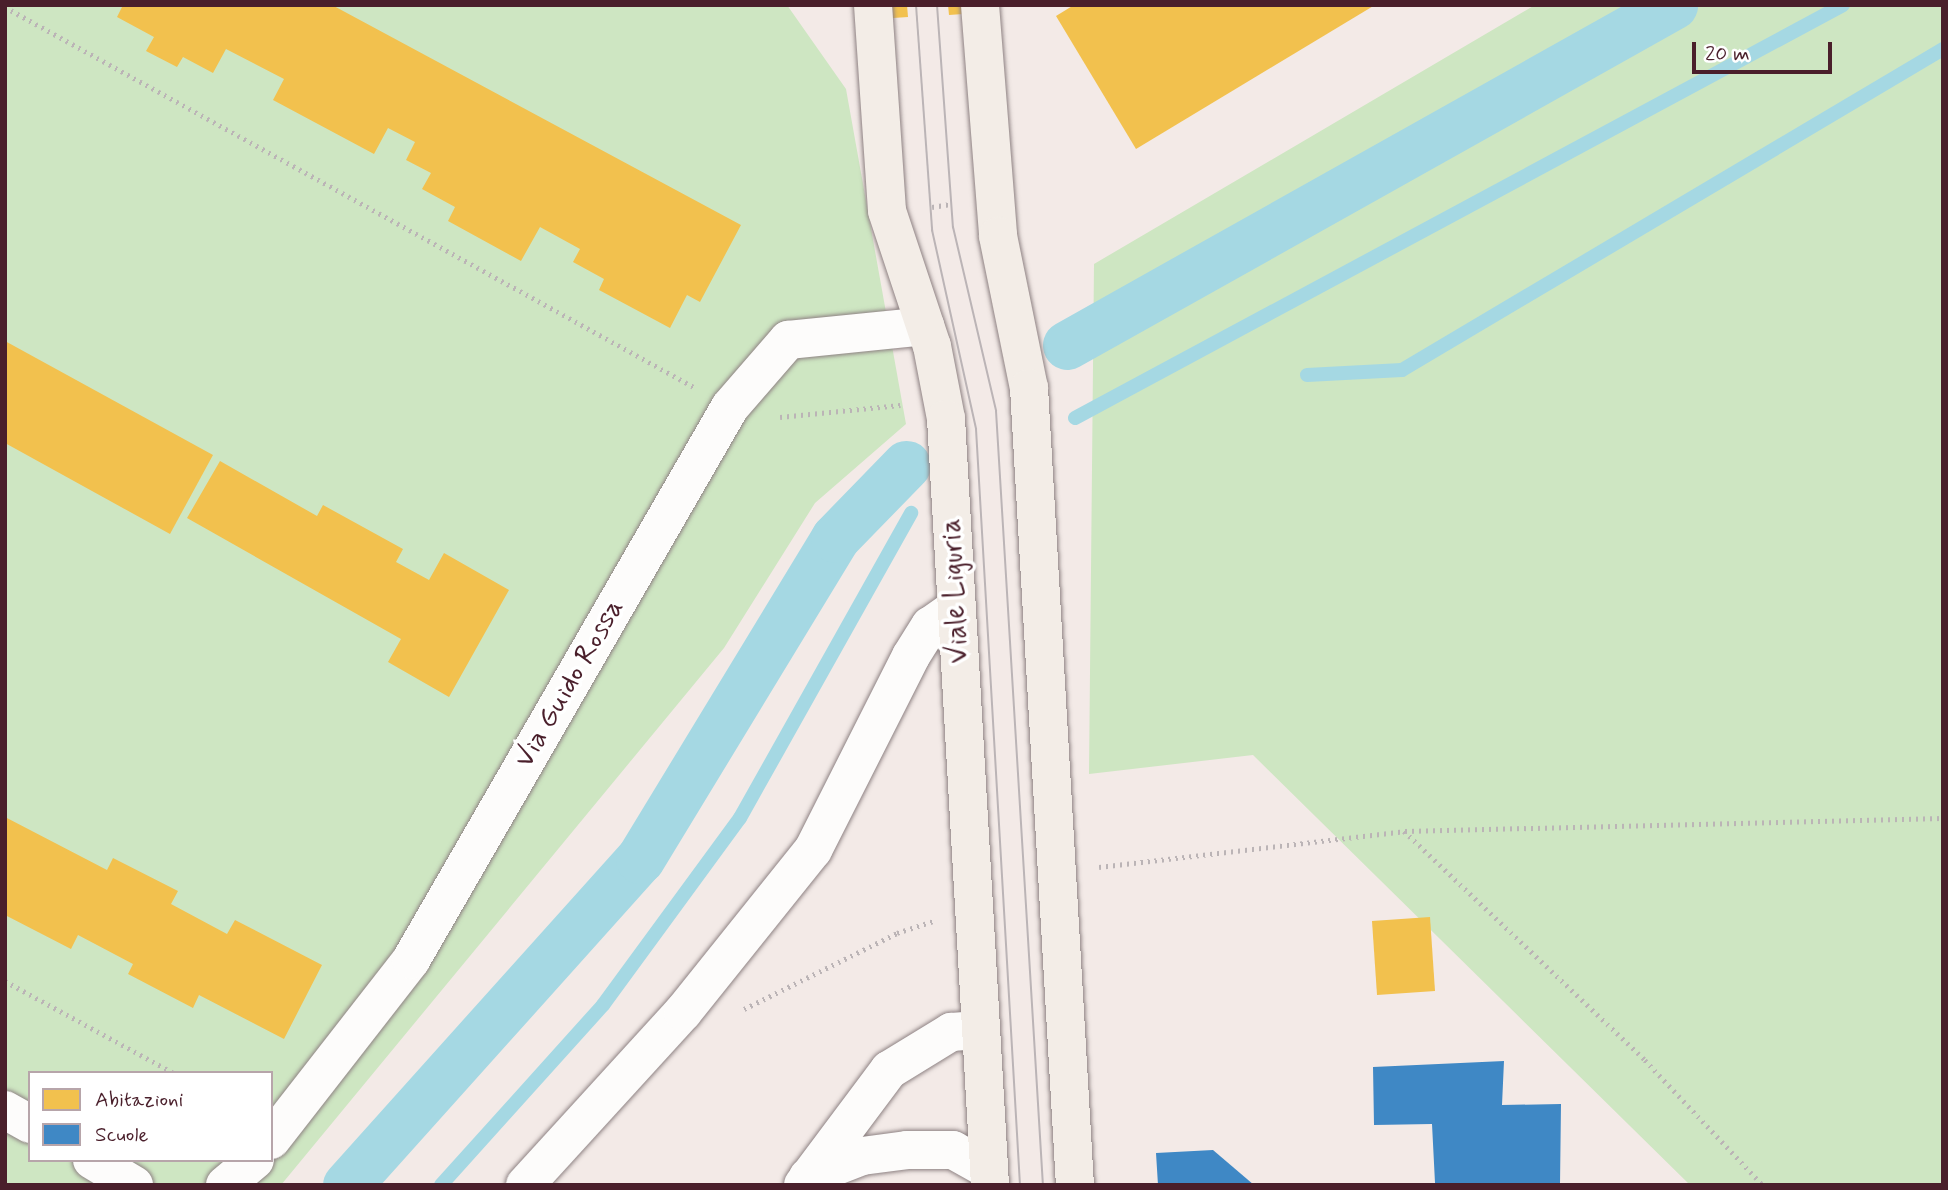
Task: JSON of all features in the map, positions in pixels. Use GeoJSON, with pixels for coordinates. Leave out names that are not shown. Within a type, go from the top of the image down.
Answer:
{"type":"FeatureCollection","features":[{"type":"Feature","properties":{"kind":"main road"},"geometry":{"type":"LineString","coordinates":[[979,5],[998,236],[1029,388],[1075,1185]]}},
{"type":"Feature","properties":{"kind":"main road","name":"Viale Liguria"},"geometry":{"type":"LineString","coordinates":[[872,11],[887,211],[925,326],[946,419],[989,1177]]}},
{"type":"Feature","properties":{"kind":"street","name":"Via Guido Rossa"},"geometry":{"type":"LineString","coordinates":[[273,1137],[411,960],[730,407],[788,340],[925,326]]}},
{"type":"Feature","properties":{"kind":"street"},"geometry":{"type":"LineString","coordinates":[[525,1185],[683,1012],[813,850],[911,656],[930,626],[957,607]]}},
{"type":"Feature","properties":{"kind":"street"},"geometry":{"type":"LineString","coordinates":[[806,1181],[889,1070],[951,1032],[979,1030]]}},
{"type":"Feature","properties":{"kind":"street"},"geometry":{"type":"LineString","coordinates":[[5,1110],[28,1123]]}},
{"type":"Feature","properties":{"kind":"street"},"geometry":{"type":"LineString","coordinates":[[806,1181],[862,1156],[906,1150],[953,1150],[989,1177]]}},
{"type":"Feature","properties":{"kind":"street"},"geometry":{"type":"LineString","coordinates":[[95,1162],[134,1185]]}},
{"type":"Feature","properties":{"kind":"street"},"geometry":{"type":"LineString","coordinates":[[225,1185],[253,1162]]}},
{"type":"Feature","properties":{"kind":"path"},"geometry":{"type":"LineString","coordinates":[[5,7],[730,407],[773,418],[914,403]]}},
{"type":"Feature","properties":{"kind":"path"},"geometry":{"type":"LineString","coordinates":[[922,208],[959,202]]}},
{"type":"Feature","properties":{"kind":"path"},"geometry":{"type":"LineString","coordinates":[[1058,872],[1404,831],[1943,818]]}},
{"type":"Feature","properties":{"kind":"path"},"geometry":{"type":"LineString","coordinates":[[1404,831],[1645,1060],[1763,1185]]}},
{"type":"Feature","properties":{"kind":"path"},"geometry":{"type":"LineString","coordinates":[[738,1012],[897,933],[936,920]]}},
{"type":"Feature","properties":{"kind":"path"},"geometry":{"type":"LineString","coordinates":[[5,981],[170,1071]]}},
{"type":"Feature","properties":{"kind":"green space"},"geometry":{"type":"Polygon","coordinates":[[[5,5],[787,5],[846,89],[906,424],[815,503],[724,648],[281,1185],[5,1185],[5,5]]]}},
{"type":"Feature","properties":{"kind":"green space"},"geometry":{"type":"Polygon","coordinates":[[[1535,5],[1943,5],[1943,1185],[1690,1185],[1253,755],[1089,774],[1094,264],[1535,5]]]}},
{"type":"Feature","properties":{"kind":"building: Abitazioni"},"geometry":{"type":"Polygon","coordinates":[[[123,5],[332,5],[741,225],[700,302],[687,295],[670,328],[599,290],[604,279],[573,262],[580,249],[540,227],[521,261],[448,221],[455,207],[422,189],[431,173],[406,160],[415,142],[388,128],[374,154],[273,100],[284,79],[226,49],[213,73],[183,57],[177,67],[146,51],[154,37],[117,17],[123,5]]]}},
{"type":"Feature","properties":{"kind":"building: Abitazioni"},"geometry":{"type":"Polygon","coordinates":[[[892,5],[907,5],[908,17],[893,18],[892,5]]]}},
{"type":"Feature","properties":{"kind":"building: Abitazioni"},"geometry":{"type":"Polygon","coordinates":[[[948,5],[962,5],[963,14],[949,15],[948,5]]]}},
{"type":"Feature","properties":{"kind":"building: Abitazioni"},"geometry":{"type":"Polygon","coordinates":[[[1074,5],[1375,5],[1136,149],[1056,16],[1074,5]]]}},
{"type":"Feature","properties":{"kind":"building: Abitazioni"},"geometry":{"type":"Polygon","coordinates":[[[5,341],[213,455],[170,534],[5,443],[5,341]]]}},
{"type":"Feature","properties":{"kind":"building: Abitazioni"},"geometry":{"type":"Polygon","coordinates":[[[220,461],[317,516],[323,505],[403,549],[396,562],[429,580],[444,553],[509,590],[449,697],[388,662],[401,639],[187,518],[220,461]]]}},
{"type":"Feature","properties":{"kind":"building: Abitazioni"},"geometry":{"type":"Polygon","coordinates":[[[5,817],[107,870],[113,858],[178,891],[171,904],[227,934],[235,920],[322,965],[284,1039],[199,995],[193,1008],[128,974],[133,964],[78,935],[71,949],[5,915],[5,817]]]}},
{"type":"Feature","properties":{"kind":"building: Abitazioni"},"geometry":{"type":"Polygon","coordinates":[[[1430,917],[1435,991],[1377,995],[1372,921],[1430,917]]]}},
{"type":"Feature","properties":{"kind":"building: Scuole"},"geometry":{"type":"Polygon","coordinates":[[[1504,1061],[1502,1105],[1561,1104],[1560,1185],[1435,1183],[1432,1124],[1374,1125],[1373,1067],[1504,1061]]]}},
{"type":"Feature","properties":{"kind":"building: Scuole"},"geometry":{"type":"Polygon","coordinates":[[[1213,1150],[1254,1185],[1158,1185],[1156,1153],[1213,1150]]]}},
{"type":"Feature","properties":{"kind":"waterway"},"geometry":{"type":"LineString","coordinates":[[1067,345],[1673,5]]}},
{"type":"Feature","properties":{"kind":"waterway"},"geometry":{"type":"LineString","coordinates":[[1075,418],[1843,5]]}},
{"type":"Feature","properties":{"kind":"waterway"},"geometry":{"type":"LineString","coordinates":[[1307,375],[1402,370],[1943,49]]}},
{"type":"Feature","properties":{"kind":"waterway"},"geometry":{"type":"LineString","coordinates":[[347,1185],[640,859],[835,538],[906,465]]}},
{"type":"Feature","properties":{"kind":"waterway"},"geometry":{"type":"LineString","coordinates":[[441,1185],[603,1005],[740,818],[911,513]]}},
{"type":"Feature","properties":{"kind":"tram line"},"geometry":{"type":"LineString","coordinates":[[916,5],[932,230],[976,429],[1020,1185]]}},
{"type":"Feature","properties":{"kind":"tram line"},"geometry":{"type":"LineString","coordinates":[[937,5],[953,227],[996,411],[1043,1185]]}}]}
